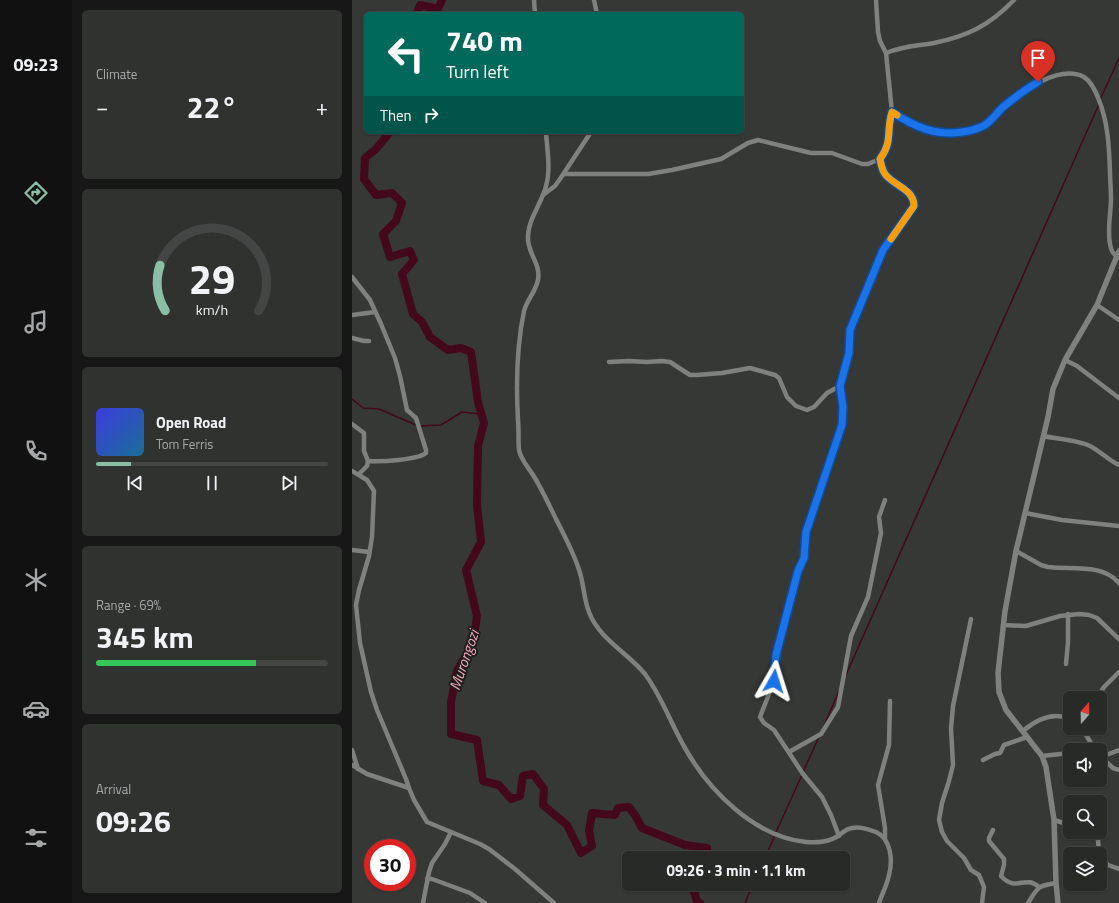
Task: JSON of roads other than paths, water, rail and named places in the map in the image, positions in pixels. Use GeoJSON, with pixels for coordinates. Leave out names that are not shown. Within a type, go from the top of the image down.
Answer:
{"type":"FeatureCollection","features":[{"type":"Feature","properties":{"kind":"street"},"geometry":{"type":"LineString","coordinates":[[534,0],[535,12]]}},
{"type":"Feature","properties":{"kind":"street"},"geometry":{"type":"LineString","coordinates":[[594,0],[597,12]]}},
{"type":"Feature","properties":{"kind":"street"},"geometry":{"type":"LineString","coordinates":[[564,174],[648,174],[672,170],[722,159],[748,143],[758,140],[810,153],[832,154],[862,164],[868,164],[880,159],[888,147],[889,123],[892,112],[886,53],[880,41],[878,32],[876,0]]}},
{"type":"Feature","properties":{"kind":"street"},"geometry":{"type":"LineString","coordinates":[[886,53],[902,47],[934,43],[968,34],[988,24],[1014,0]]}},
{"type":"Feature","properties":{"kind":"street"},"geometry":{"type":"LineString","coordinates":[[892,112],[922,129],[931,132],[957,133],[980,128],[987,124],[1010,101],[1038,82],[1060,75],[1069,74],[1085,78],[1093,86],[1108,128],[1111,187],[1110,242],[1113,254],[1118,258]]}},
{"type":"Feature","properties":{"kind":"street"},"geometry":{"type":"LineString","coordinates":[[546,134],[548,173],[543,195],[537,207],[528,237],[528,245],[539,271],[538,281],[526,304],[520,340],[517,395],[519,451],[522,460],[534,476],[570,546],[580,570],[589,612],[605,636],[616,648],[644,672],[659,696],[682,745],[694,765],[723,798],[752,822],[770,832],[806,842],[823,841],[839,836],[845,830],[855,827],[871,830],[885,838]]}},
{"type":"Feature","properties":{"kind":"street"},"geometry":{"type":"LineString","coordinates":[[543,195],[555,186],[590,134]]}},
{"type":"Feature","properties":{"kind":"street"},"geometry":{"type":"LineString","coordinates":[[839,836],[822,797],[803,774],[774,730],[760,717],[774,681],[776,655],[798,571],[804,558],[806,532],[842,425],[843,407],[840,386],[849,353],[849,335],[854,318],[883,250],[914,206],[914,201],[911,194],[884,173],[880,159]]}},
{"type":"Feature","properties":{"kind":"street"},"geometry":{"type":"LineString","coordinates":[[1058,903],[1054,820],[1048,776],[1042,756],[1006,710],[999,692],[998,660],[1016,551],[1048,417],[1053,389],[1065,360],[1097,305],[1118,258],[1119,251]]}},
{"type":"Feature","properties":{"kind":"street"},"geometry":{"type":"LineString","coordinates":[[352,277],[370,300],[395,358],[407,410],[416,418],[426,450],[426,454],[417,457],[385,462],[368,461]]}},
{"type":"Feature","properties":{"kind":"street"},"geometry":{"type":"LineString","coordinates":[[1097,305],[1119,320]]}},
{"type":"Feature","properties":{"kind":"street"},"geometry":{"type":"LineString","coordinates":[[352,315],[375,312]]}},
{"type":"Feature","properties":{"kind":"street"},"geometry":{"type":"LineString","coordinates":[[352,338],[369,341]]}},
{"type":"Feature","properties":{"kind":"street"},"geometry":{"type":"LineString","coordinates":[[1065,360],[1077,366],[1119,398]]}},
{"type":"Feature","properties":{"kind":"street"},"geometry":{"type":"LineString","coordinates":[[609,362],[670,362],[690,375],[697,376],[750,368],[775,375],[779,378],[787,397],[796,406],[807,410],[814,407],[827,393],[840,386]]}},
{"type":"Feature","properties":{"kind":"street"},"geometry":{"type":"LineString","coordinates":[[352,424],[364,433],[364,451],[368,461],[367,466],[359,474]]}},
{"type":"Feature","properties":{"kind":"street"},"geometry":{"type":"LineString","coordinates":[[1043,436],[1082,443],[1098,450],[1119,465]]}},
{"type":"Feature","properties":{"kind":"street"},"geometry":{"type":"LineString","coordinates":[[352,470],[367,480],[374,491],[372,537],[356,605],[360,643],[375,704],[409,788],[427,822],[480,844],[493,852],[516,869],[554,903]]}},
{"type":"Feature","properties":{"kind":"street"},"geometry":{"type":"LineString","coordinates":[[789,752],[821,734],[838,707],[852,633],[868,596],[881,533],[879,517],[885,500]]}},
{"type":"Feature","properties":{"kind":"street"},"geometry":{"type":"LineString","coordinates":[[1025,512],[1062,520],[1119,526]]}},
{"type":"Feature","properties":{"kind":"street"},"geometry":{"type":"LineString","coordinates":[[352,550],[369,552]]}},
{"type":"Feature","properties":{"kind":"street"},"geometry":{"type":"LineString","coordinates":[[1016,551],[1041,565],[1048,567],[1103,571],[1111,575],[1119,583]]}},
{"type":"Feature","properties":{"kind":"street"},"geometry":{"type":"LineString","coordinates":[[1003,625],[1026,626],[1047,618],[1068,614],[1093,615],[1119,639]]}},
{"type":"Feature","properties":{"kind":"street"},"geometry":{"type":"LineString","coordinates":[[1066,664],[1068,614]]}},
{"type":"Feature","properties":{"kind":"street"},"geometry":{"type":"LineString","coordinates":[[971,619],[953,706],[951,728],[953,764],[942,803],[939,820],[942,832],[947,841],[964,858],[971,870],[979,875],[984,887],[982,903]]}},
{"type":"Feature","properties":{"kind":"street"},"geometry":{"type":"LineString","coordinates":[[1101,691],[1119,672]]}},
{"type":"Feature","properties":{"kind":"street"},"geometry":{"type":"LineString","coordinates":[[879,903],[890,873],[890,856],[885,838],[885,828],[878,785],[889,745],[890,701]]}},
{"type":"Feature","properties":{"kind":"street"},"geometry":{"type":"LineString","coordinates":[[1022,731],[1039,719],[1048,717],[1063,717]]}},
{"type":"Feature","properties":{"kind":"street"},"geometry":{"type":"LineString","coordinates":[[983,760],[1000,753],[1004,745],[1027,737]]}},
{"type":"Feature","properties":{"kind":"street"},"geometry":{"type":"LineString","coordinates":[[352,750],[358,769]]}},
{"type":"Feature","properties":{"kind":"street"},"geometry":{"type":"LineString","coordinates":[[1107,754],[1119,750]]}},
{"type":"Feature","properties":{"kind":"street"},"geometry":{"type":"LineString","coordinates":[[1042,756],[1063,754]]}},
{"type":"Feature","properties":{"kind":"street"},"geometry":{"type":"LineString","coordinates":[[1107,762],[1113,768],[1119,770]]}},
{"type":"Feature","properties":{"kind":"street"},"geometry":{"type":"LineString","coordinates":[[352,765],[382,779],[409,788]]}},
{"type":"Feature","properties":{"kind":"street"},"geometry":{"type":"LineString","coordinates":[[1054,820],[1063,823]]}},
{"type":"Feature","properties":{"kind":"street"},"geometry":{"type":"LineString","coordinates":[[993,830],[988,841],[1004,859],[1001,876],[1010,884],[1026,882],[1038,887]]}},
{"type":"Feature","properties":{"kind":"street"},"geometry":{"type":"LineString","coordinates":[[423,903],[427,879],[432,863],[451,832]]}},
{"type":"Feature","properties":{"kind":"street"},"geometry":{"type":"LineString","coordinates":[[1107,864],[1119,869]]}},
{"type":"Feature","properties":{"kind":"street"},"geometry":{"type":"LineString","coordinates":[[427,879],[470,893],[485,903]]}},
{"type":"Feature","properties":{"kind":"street"},"geometry":{"type":"LineString","coordinates":[[1028,903],[1038,887],[1056,883]]}},
{"type":"Feature","properties":{"kind":"waterway","name":"Murongozi"},"geometry":{"type":"LineString","coordinates":[[417,12],[420,5],[438,9],[442,0]]}},
{"type":"Feature","properties":{"kind":"waterway"},"geometry":{"type":"LineString","coordinates":[[1100,100],[1119,58]]}},
{"type":"Feature","properties":{"kind":"waterway"},"geometry":{"type":"LineString","coordinates":[[846,675],[1099,104]]}},
{"type":"Feature","properties":{"kind":"waterway","name":"Murongozi"},"geometry":{"type":"LineString","coordinates":[[388,134],[376,149],[365,158],[364,179],[376,195],[392,193],[402,203],[396,221],[383,234],[390,257],[410,251],[414,260],[402,274],[413,314],[422,322],[430,337],[448,350],[461,348],[471,352],[478,402],[484,423],[478,446],[477,505],[481,542],[466,570],[477,616],[473,643],[457,671],[451,702],[451,734],[477,740],[483,781],[499,785],[511,799],[520,796],[523,776],[533,774],[544,789],[543,805],[567,825],[581,853],[592,846],[589,831],[592,813],[615,815],[618,808],[629,807],[642,828],[685,845],[707,848],[707,851]]}},
{"type":"Feature","properties":{"kind":"waterway"},"geometry":{"type":"LineString","coordinates":[[352,399],[363,408],[379,409],[416,425]]}},
{"type":"Feature","properties":{"kind":"waterway"},"geometry":{"type":"LineString","coordinates":[[419,426],[441,425],[462,412],[481,414]]}},
{"type":"Feature","properties":{"kind":"waterway"},"geometry":{"type":"LineString","coordinates":[[823,728],[839,691]]}},
{"type":"Feature","properties":{"kind":"waterway"},"geometry":{"type":"LineString","coordinates":[[803,772],[819,737]]}},
{"type":"Feature","properties":{"kind":"waterway"},"geometry":{"type":"LineString","coordinates":[[776,832],[802,775]]}},
{"type":"Feature","properties":{"kind":"waterway"},"geometry":{"type":"LineString","coordinates":[[768,851],[775,835]]}},
{"type":"Feature","properties":{"kind":"waterway","name":"Murongozi"},"geometry":{"type":"LineString","coordinates":[[695,891],[697,901],[700,903]]}},
{"type":"Feature","properties":{"kind":"waterway"},"geometry":{"type":"LineString","coordinates":[[745,903],[750,891]]}}]}
